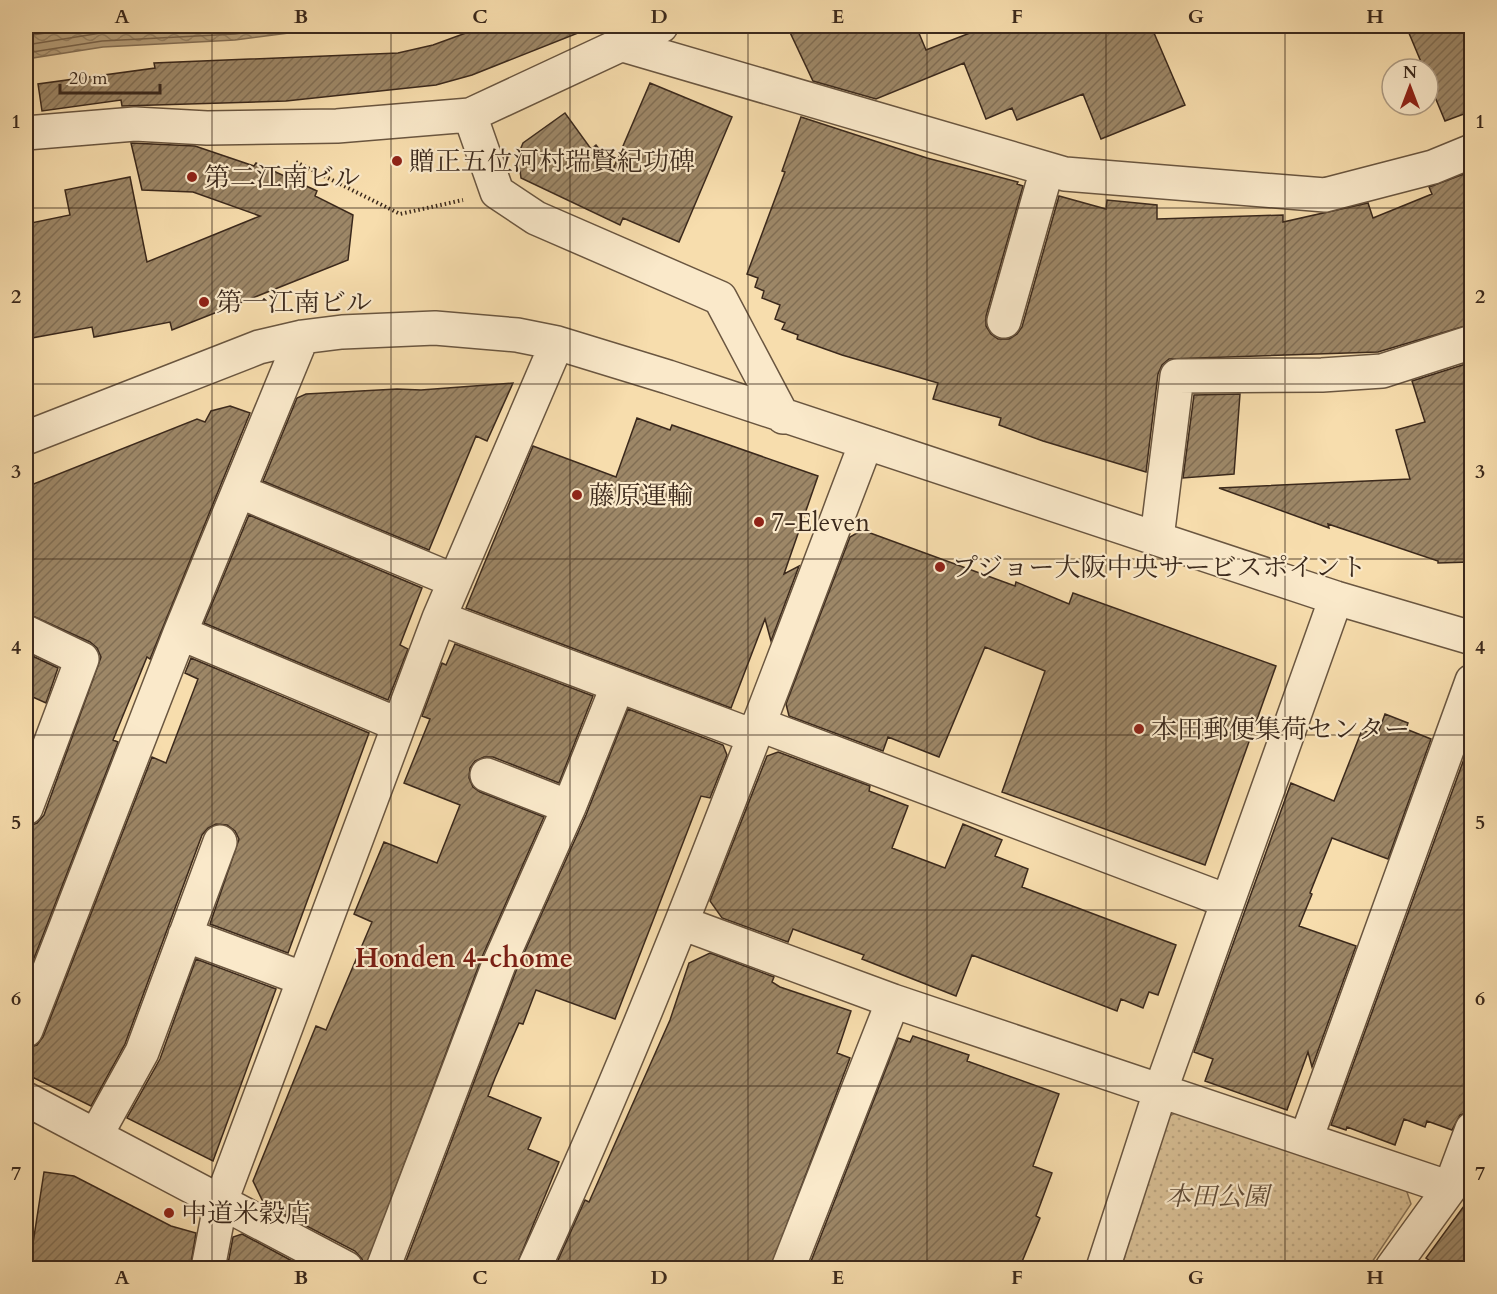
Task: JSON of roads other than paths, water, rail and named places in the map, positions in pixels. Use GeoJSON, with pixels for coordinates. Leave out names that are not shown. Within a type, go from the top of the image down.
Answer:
{"type":"FeatureCollection","features":[{"type":"Feature","properties":{"kind":"street"},"geometry":{"type":"LineString","coordinates":[[26,133],[135,124],[207,128],[338,126],[470,115],[661,26]]}},
{"type":"Feature","properties":{"kind":"street"},"geometry":{"type":"LineString","coordinates":[[623,45],[1065,174],[1325,195],[1433,167],[1472,151]]}},
{"type":"Feature","properties":{"kind":"street"},"geometry":{"type":"LineString","coordinates":[[470,115],[497,192],[536,218],[720,298],[783,417]]}},
{"type":"Feature","properties":{"kind":"street"},"geometry":{"type":"LineString","coordinates":[[1004,321],[1047,169]]}},
{"type":"Feature","properties":{"kind":"street"},"geometry":{"type":"LineString","coordinates":[[26,438],[229,358],[302,337],[391,328],[479,330],[557,343],[1336,598],[1472,638]]}},
{"type":"Feature","properties":{"kind":"street"},"geometry":{"type":"LineString","coordinates":[[26,1030],[180,633],[302,337]]}},
{"type":"Feature","properties":{"kind":"street"},"geometry":{"type":"LineString","coordinates":[[1157,538],[1177,376],[1322,375],[1382,371],[1472,342]]}},
{"type":"Feature","properties":{"kind":"street"},"geometry":{"type":"LineString","coordinates":[[208,1269],[221,1200],[399,725],[455,581],[557,343]]}},
{"type":"Feature","properties":{"kind":"street"},"geometry":{"type":"LineString","coordinates":[[534,1269],[595,1137],[682,923],[866,443]]}},
{"type":"Feature","properties":{"kind":"street"},"geometry":{"type":"LineString","coordinates":[[239,491],[455,581]]}},
{"type":"Feature","properties":{"kind":"street"},"geometry":{"type":"LineString","coordinates":[[1103,1269],[1161,1089],[1336,598]]}},
{"type":"Feature","properties":{"kind":"street"},"geometry":{"type":"LineString","coordinates":[[440,618],[618,685],[756,730],[1227,901]]}},
{"type":"Feature","properties":{"kind":"street"},"geometry":{"type":"LineString","coordinates":[[26,632],[82,659],[26,808]]}},
{"type":"Feature","properties":{"kind":"street"},"geometry":{"type":"LineString","coordinates":[[180,633],[399,725]]}},
{"type":"Feature","properties":{"kind":"street"},"geometry":{"type":"LineString","coordinates":[[1306,1139],[1472,681]]}},
{"type":"Feature","properties":{"kind":"street"},"geometry":{"type":"LineString","coordinates":[[383,1269],[499,964],[569,807],[618,685]]}},
{"type":"Feature","properties":{"kind":"street"},"geometry":{"type":"LineString","coordinates":[[487,775],[569,807]]}},
{"type":"Feature","properties":{"kind":"street"},"geometry":{"type":"LineString","coordinates":[[96,1135],[142,1052],[220,842]]}},
{"type":"Feature","properties":{"kind":"street"},"geometry":{"type":"LineString","coordinates":[[682,923],[893,1001],[1161,1089],[1450,1188]]}},
{"type":"Feature","properties":{"kind":"street"},"geometry":{"type":"LineString","coordinates":[[185,935],[304,979]]}},
{"type":"Feature","properties":{"kind":"street"},"geometry":{"type":"LineString","coordinates":[[788,1269],[893,1001]]}},
{"type":"Feature","properties":{"kind":"street"},"geometry":{"type":"LineString","coordinates":[[26,1099],[221,1200],[346,1269]]}},
{"type":"Feature","properties":{"kind":"street"},"geometry":{"type":"LineString","coordinates":[[1392,1269],[1450,1188],[1472,1129]]}},
{"type":"Feature","properties":{"kind":"water"},"geometry":{"type":"Polygon","coordinates":[[[26,26],[343,26],[235,40],[103,47],[26,59],[26,26]]]}},
{"type":"Feature","properties":{"kind":"place","name":"贈正五位河村瑞賢紀功碑"},"geometry":{"type":"Point","coordinates":[397,161]}},
{"type":"Feature","properties":{"kind":"place","name":"第二江南ビル"},"geometry":{"type":"Point","coordinates":[192,177]}},
{"type":"Feature","properties":{"kind":"place","name":"第一江南ビル"},"geometry":{"type":"Point","coordinates":[204,302]}},
{"type":"Feature","properties":{"kind":"place","name":"藤原運輸"},"geometry":{"type":"Point","coordinates":[577,495]}},
{"type":"Feature","properties":{"kind":"place","name":"7-Eleven"},"geometry":{"type":"Point","coordinates":[759,522]}},
{"type":"Feature","properties":{"kind":"place","name":"プジョー大阪中央サービスポイント"},"geometry":{"type":"Point","coordinates":[940,567]}},
{"type":"Feature","properties":{"kind":"place","name":"本田郵便集荷センター"},"geometry":{"type":"Point","coordinates":[1139,729]}},
{"type":"Feature","properties":{"kind":"place","name":"中道米穀店"},"geometry":{"type":"Point","coordinates":[169,1213]}},
{"type":"Feature","properties":{"kind":"district","name":"Honden 4-chome"},"geometry":{"type":"Point","coordinates":[464,958]}},
{"type":"Feature","properties":{"kind":"park label","name":"本田公園"},"geometry":{"type":"Point","coordinates":[1217,1196]}}]}
